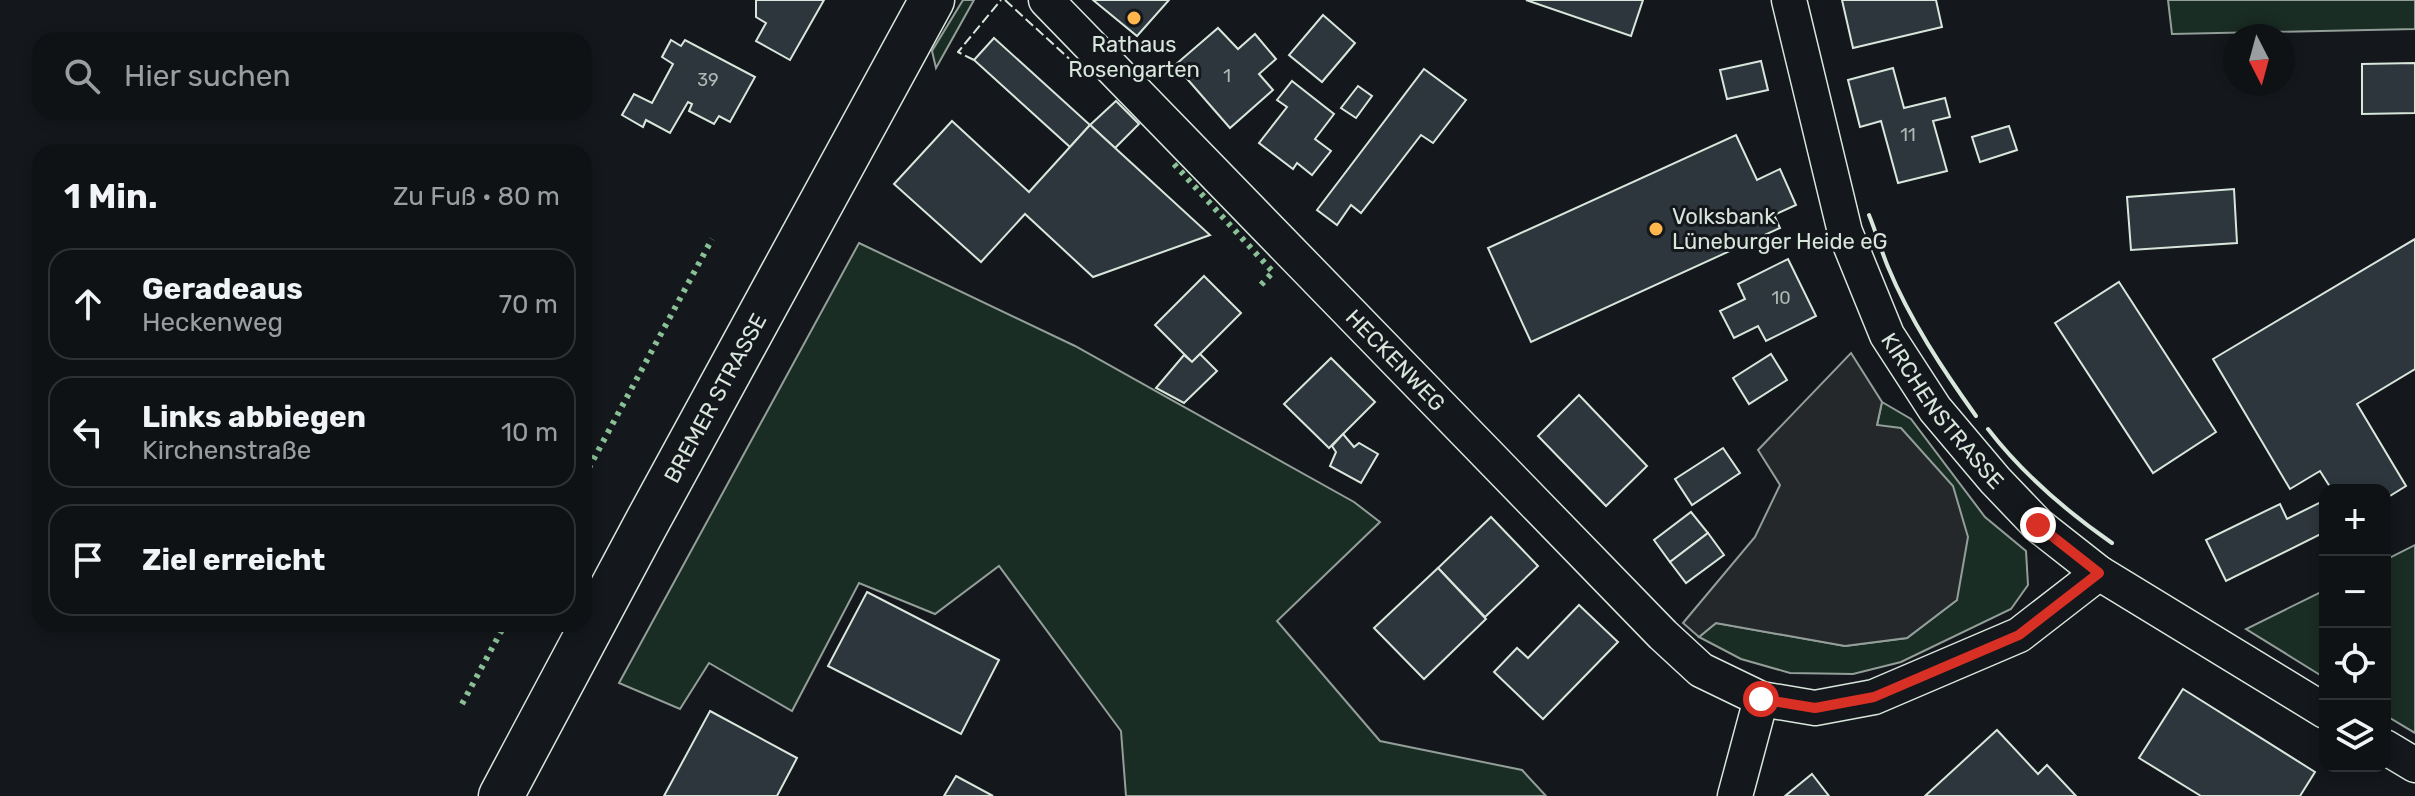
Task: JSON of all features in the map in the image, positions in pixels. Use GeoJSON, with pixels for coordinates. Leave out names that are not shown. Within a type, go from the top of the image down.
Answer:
{"type":"FeatureCollection","features":[{"type":"Feature","properties":{"kind":"main road","name":"BREMER STRASSE"},"geometry":{"type":"LineString","coordinates":[[592,625],[932,0]]}},
{"type":"Feature","properties":{"kind":"main road","name":"BREMER STRASSE"},"geometry":{"type":"LineString","coordinates":[[501,796],[588,632]]}},
{"type":"Feature","properties":{"kind":"street","name":"HECKENWEG"},"geometry":{"type":"LineString","coordinates":[[1046,0],[1663,635],[1701,670],[1761,699],[1815,708],[1874,697],[2019,635],[2099,573]]}},
{"type":"Feature","properties":{"kind":"street","name":"KIRCHENSTRASSE"},"geometry":{"type":"LineString","coordinates":[[1789,0],[1845,232],[1887,335],[1935,409],[2038,525],[2099,573],[2319,707]]}},
{"type":"Feature","properties":{"kind":"street"},"geometry":{"type":"LineString","coordinates":[[1735,796],[1761,699]]}},
{"type":"Feature","properties":{"kind":"street"},"geometry":{"type":"LineString","coordinates":[[2391,751],[2415,765]]}},
{"type":"Feature","properties":{"kind":"green space"},"geometry":{"type":"Polygon","coordinates":[[[963,0],[974,0],[936,68],[932,51],[963,0]]]}},
{"type":"Feature","properties":{"kind":"green space"},"geometry":{"type":"Polygon","coordinates":[[[2168,0],[2415,0],[2415,29],[2295,31],[2295,24],[2223,24],[2223,33],[2172,34],[2168,0]]]}},
{"type":"Feature","properties":{"kind":"green space"},"geometry":{"type":"Polygon","coordinates":[[[859,243],[1075,346],[1354,502],[1380,522],[1277,621],[1380,741],[1522,770],[1546,796],[1126,796],[1121,731],[999,566],[935,614],[859,583],[792,711],[709,663],[680,709],[619,683],[859,243]]]}},
{"type":"Feature","properties":{"kind":"green space"},"geometry":{"type":"Polygon","coordinates":[[[1882,402],[1911,419],[1985,517],[2026,551],[2028,585],[2011,609],[1901,662],[1853,674],[1790,673],[1741,659],[1699,637],[1716,623],[1845,646],[1907,638],[1957,600],[1877,425],[1882,402]]]}},
{"type":"Feature","properties":{"kind":"green space"},"geometry":{"type":"Polygon","coordinates":[[[2415,545],[2415,733],[2391,719],[2391,557],[2415,545]]]}},
{"type":"Feature","properties":{"kind":"green space"},"geometry":{"type":"Polygon","coordinates":[[[2319,593],[2319,674],[2246,629],[2319,593]]]}},
{"type":"Feature","properties":{"kind":"shaded area"},"geometry":{"type":"Polygon","coordinates":[[[1851,353],[1882,402],[1877,425],[1901,428],[1953,486],[1968,537],[1957,600],[1907,638],[1845,646],[1716,623],[1699,637],[1683,623],[1755,537],[1780,485],[1758,450],[1851,353]]]}},
{"type":"Feature","properties":{"kind":"building"},"geometry":{"type":"Polygon","coordinates":[[[756,0],[824,0],[790,60],[756,41],[766,23],[756,17],[756,0]]]}},
{"type":"Feature","properties":{"kind":"building","name":"Rathaus Rosengarten"},"geometry":{"type":"Polygon","coordinates":[[[1093,0],[1169,0],[1137,36],[1093,0]]]}},
{"type":"Feature","properties":{"kind":"building"},"geometry":{"type":"Polygon","coordinates":[[[1526,0],[1643,0],[1631,36],[1526,0]]]}},
{"type":"Feature","properties":{"kind":"building"},"geometry":{"type":"Polygon","coordinates":[[[1842,0],[1936,0],[1942,27],[1853,48],[1842,0]]]}},
{"type":"Feature","properties":{"kind":"building"},"geometry":{"type":"Polygon","coordinates":[[[1323,15],[1355,43],[1322,82],[1289,55],[1323,15]]]}},
{"type":"Feature","properties":{"kind":"building"},"geometry":{"type":"Polygon","coordinates":[[[1218,28],[1238,49],[1255,34],[1276,59],[1259,74],[1273,90],[1230,128],[1175,65],[1218,28]]]}},
{"type":"Feature","properties":{"kind":"building"},"geometry":{"type":"Polygon","coordinates":[[[994,38],[1090,125],[1070,147],[974,60],[994,38]]]}},
{"type":"Feature","properties":{"kind":"building"},"geometry":{"type":"Polygon","coordinates":[[[671,40],[681,46],[685,40],[755,77],[730,122],[719,116],[714,124],[689,111],[692,104],[688,102],[670,133],[646,120],[643,127],[622,115],[634,94],[652,103],[673,64],[662,57],[671,40]]]}},
{"type":"Feature","properties":{"kind":"building"},"geometry":{"type":"Polygon","coordinates":[[[1761,61],[1768,90],[1727,99],[1720,70],[1761,61]]]}},
{"type":"Feature","properties":{"kind":"building"},"geometry":{"type":"Polygon","coordinates":[[[2415,63],[2415,113],[2362,114],[2362,64],[2415,63]]]}},
{"type":"Feature","properties":{"kind":"building"},"geometry":{"type":"Polygon","coordinates":[[[1893,68],[1904,108],[1945,98],[1950,117],[1933,121],[1947,171],[1898,183],[1881,121],[1860,127],[1848,80],[1893,68]]]}},
{"type":"Feature","properties":{"kind":"building"},"geometry":{"type":"Polygon","coordinates":[[[1424,69],[1466,100],[1433,143],[1421,135],[1361,213],[1351,205],[1337,225],[1317,210],[1424,69]]]}},
{"type":"Feature","properties":{"kind":"building"},"geometry":{"type":"Polygon","coordinates":[[[1292,81],[1334,114],[1315,139],[1331,151],[1312,175],[1297,163],[1293,169],[1259,143],[1287,107],[1277,100],[1292,81]]]}},
{"type":"Feature","properties":{"kind":"building"},"geometry":{"type":"Polygon","coordinates":[[[1358,86],[1372,96],[1356,118],[1341,108],[1358,86]]]}},
{"type":"Feature","properties":{"kind":"building"},"geometry":{"type":"Polygon","coordinates":[[[1116,101],[1139,124],[1115,148],[1090,125],[1116,101]]]}},
{"type":"Feature","properties":{"kind":"building"},"geometry":{"type":"Polygon","coordinates":[[[952,121],[1029,192],[1090,125],[1210,235],[1093,277],[1025,214],[981,262],[894,184],[952,121]]]}},
{"type":"Feature","properties":{"kind":"building"},"geometry":{"type":"Polygon","coordinates":[[[2009,126],[2017,150],[1980,162],[1972,137],[2009,126]]]}},
{"type":"Feature","properties":{"kind":"building"},"geometry":{"type":"Polygon","coordinates":[[[1736,135],[1757,180],[1780,169],[1796,205],[1774,215],[1780,228],[1531,342],[1488,248],[1736,135]]]}},
{"type":"Feature","properties":{"kind":"building"},"geometry":{"type":"Polygon","coordinates":[[[2234,189],[2237,243],[2131,250],[2127,197],[2234,189]]]}},
{"type":"Feature","properties":{"kind":"building"},"geometry":{"type":"Polygon","coordinates":[[[2415,239],[2415,369],[2357,404],[2406,486],[2391,495],[2391,484],[2328,484],[2320,471],[2290,489],[2213,359],[2415,239]]]}},
{"type":"Feature","properties":{"kind":"building"},"geometry":{"type":"Polygon","coordinates":[[[1788,259],[1816,316],[1766,341],[1758,326],[1734,338],[1720,311],[1745,299],[1738,284],[1788,259]]]}},
{"type":"Feature","properties":{"kind":"building"},"geometry":{"type":"Polygon","coordinates":[[[1204,276],[1241,313],[1192,362],[1155,325],[1204,276]]]}},
{"type":"Feature","properties":{"kind":"building"},"geometry":{"type":"Polygon","coordinates":[[[2119,282],[2216,432],[2153,473],[2055,323],[2119,282]]]}},
{"type":"Feature","properties":{"kind":"building"},"geometry":{"type":"Polygon","coordinates":[[[1200,354],[1217,371],[1184,403],[1156,388],[1184,355],[1192,362],[1200,354]]]}},
{"type":"Feature","properties":{"kind":"building"},"geometry":{"type":"Polygon","coordinates":[[[1771,354],[1787,380],[1749,404],[1733,378],[1771,354]]]}},
{"type":"Feature","properties":{"kind":"building"},"geometry":{"type":"Polygon","coordinates":[[[1331,358],[1375,402],[1329,448],[1284,404],[1331,358]]]}},
{"type":"Feature","properties":{"kind":"building"},"geometry":{"type":"Polygon","coordinates":[[[1579,395],[1647,466],[1606,506],[1538,436],[1579,395]]]}},
{"type":"Feature","properties":{"kind":"building"},"geometry":{"type":"Polygon","coordinates":[[[1343,434],[1354,447],[1359,443],[1378,454],[1361,483],[1330,466],[1336,452],[1332,446],[1343,434]]]}},
{"type":"Feature","properties":{"kind":"building"},"geometry":{"type":"Polygon","coordinates":[[[1723,448],[1740,473],[1692,505],[1675,479],[1723,448]]]}},
{"type":"Feature","properties":{"kind":"building"},"geometry":{"type":"Polygon","coordinates":[[[2319,503],[2319,535],[2226,581],[2206,540],[2280,504],[2287,519],[2319,503]]]}},
{"type":"Feature","properties":{"kind":"building"},"geometry":{"type":"Polygon","coordinates":[[[1691,512],[1708,533],[1670,562],[1654,540],[1691,512]]]}},
{"type":"Feature","properties":{"kind":"building"},"geometry":{"type":"Polygon","coordinates":[[[1491,517],[1538,566],[1485,617],[1438,568],[1491,517]]]}},
{"type":"Feature","properties":{"kind":"building"},"geometry":{"type":"Polygon","coordinates":[[[1708,533],[1724,555],[1686,583],[1670,562],[1708,533]]]}},
{"type":"Feature","properties":{"kind":"building"},"geometry":{"type":"Polygon","coordinates":[[[1438,568],[1486,619],[1424,679],[1374,628],[1438,568]]]}},
{"type":"Feature","properties":{"kind":"building"},"geometry":{"type":"Polygon","coordinates":[[[867,592],[999,660],[961,734],[828,666],[867,592]]]}},
{"type":"Feature","properties":{"kind":"building"},"geometry":{"type":"Polygon","coordinates":[[[1579,605],[1618,642],[1543,719],[1494,672],[1517,648],[1528,658],[1579,605]]]}},
{"type":"Feature","properties":{"kind":"building"},"geometry":{"type":"Polygon","coordinates":[[[2183,689],[2315,772],[2300,796],[2201,796],[2139,758],[2183,689]]]}},
{"type":"Feature","properties":{"kind":"building"},"geometry":{"type":"Polygon","coordinates":[[[710,711],[797,758],[777,796],[664,796],[710,711]]]}},
{"type":"Feature","properties":{"kind":"building"},"geometry":{"type":"Polygon","coordinates":[[[1997,730],[2038,774],[2047,765],[2076,796],[1925,796],[1997,730]]]}},
{"type":"Feature","properties":{"kind":"building"},"geometry":{"type":"Polygon","coordinates":[[[1812,774],[1829,796],[1785,796],[1812,774]]]}},
{"type":"Feature","properties":{"kind":"building"},"geometry":{"type":"Polygon","coordinates":[[[956,776],[993,796],[944,796],[956,776]]]}},
{"type":"Feature","properties":{"kind":"hedge"},"geometry":{"type":"LineString","coordinates":[[1174,164],[1273,272],[1260,286]]}},
{"type":"Feature","properties":{"kind":"hedge"},"geometry":{"type":"LineString","coordinates":[[592,462],[712,239]]}},
{"type":"Feature","properties":{"kind":"hedge"},"geometry":{"type":"LineString","coordinates":[[462,704],[501,632]]}},
{"type":"Feature","properties":{"kind":"fence"},"geometry":{"type":"LineString","coordinates":[[974,60],[958,52],[1001,0]]}},
{"type":"Feature","properties":{"kind":"fence"},"geometry":{"type":"LineString","coordinates":[[1005,0],[1076,65]]}},
{"type":"Feature","properties":{"kind":"wall"},"geometry":{"type":"LineString","coordinates":[[1869,215],[1906,306],[1939,363],[1976,416]]}},
{"type":"Feature","properties":{"kind":"wall"},"geometry":{"type":"LineString","coordinates":[[1988,429],[2015,461],[2046,490],[2112,543]]}},
{"type":"Feature","properties":{"kind":"place","name":"Rathaus Rosengarten"},"geometry":{"type":"Point","coordinates":[1134,18]}},
{"type":"Feature","properties":{"kind":"place","name":"Volksbank Lüneburger Heide eG"},"geometry":{"type":"Point","coordinates":[1656,229]}},
{"type":"Feature","properties":{"kind":"route"},"geometry":{"type":"LineString","coordinates":[[1761,699],[1815,708],[1874,697],[2019,635],[2099,573],[2038,525]]}}]}
